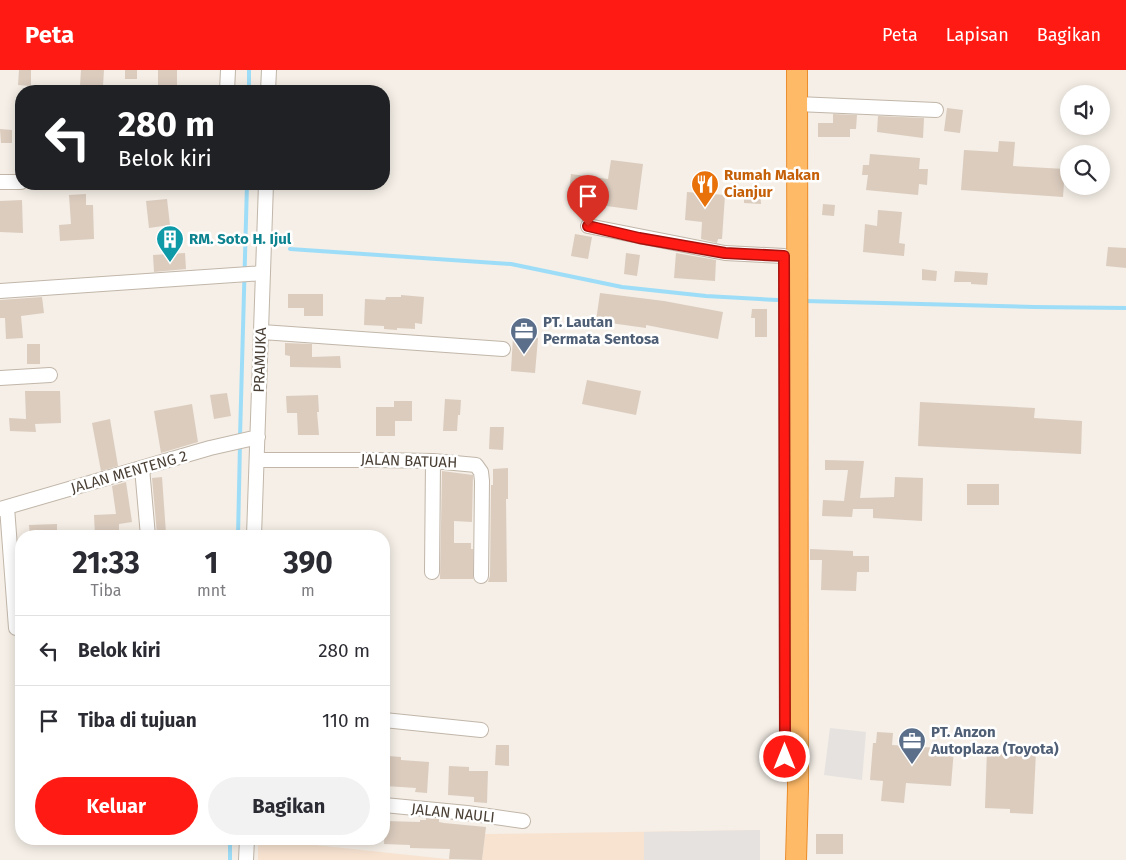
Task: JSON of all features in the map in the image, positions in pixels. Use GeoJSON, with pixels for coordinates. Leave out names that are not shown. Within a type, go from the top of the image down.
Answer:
{"type":"FeatureCollection","features":[{"type":"Feature","properties":{"kind":"highway"},"geometry":{"type":"LineString","coordinates":[[784,70],[784,256],[792,485],[798,789],[796,860]]}},
{"type":"Feature","properties":{"kind":"highway"},"geometry":{"type":"LineString","coordinates":[[784,860],[792,485],[797,70]]}},
{"type":"Feature","properties":{"kind":"street"},"geometry":{"type":"LineString","coordinates":[[227,85],[228,70]]}},
{"type":"Feature","properties":{"kind":"street"},"geometry":{"type":"LineString","coordinates":[[268,85],[269,70]]}},
{"type":"Feature","properties":{"kind":"street"},"geometry":{"type":"LineString","coordinates":[[797,104],[936,110]]}},
{"type":"Feature","properties":{"kind":"street"},"geometry":{"type":"LineString","coordinates":[[0,182],[15,182]]}},
{"type":"Feature","properties":{"kind":"street","name":"PRAMUKA"},"geometry":{"type":"LineString","coordinates":[[254,530],[258,460],[247,439],[262,332],[255,273],[265,190]]}},
{"type":"Feature","properties":{"kind":"street"},"geometry":{"type":"LineString","coordinates":[[588,226],[639,238],[725,253],[784,256]]}},
{"type":"Feature","properties":{"kind":"street"},"geometry":{"type":"LineString","coordinates":[[0,291],[255,273]]}},
{"type":"Feature","properties":{"kind":"street"},"geometry":{"type":"LineString","coordinates":[[262,332],[503,349]]}},
{"type":"Feature","properties":{"kind":"street"},"geometry":{"type":"LineString","coordinates":[[0,378],[50,375]]}},
{"type":"Feature","properties":{"kind":"street","name":"JALAN MENTENG 2"},"geometry":{"type":"LineString","coordinates":[[4,508],[247,439]]}},
{"type":"Feature","properties":{"kind":"street","name":"JALAN BATUAH"},"geometry":{"type":"LineString","coordinates":[[258,460],[433,461],[471,463],[476,465],[481,472],[482,481],[481,576]]}},
{"type":"Feature","properties":{"kind":"street"},"geometry":{"type":"LineString","coordinates":[[432,572],[433,461]]}},
{"type":"Feature","properties":{"kind":"street"},"geometry":{"type":"LineString","coordinates":[[142,468],[147,530]]}},
{"type":"Feature","properties":{"kind":"street"},"geometry":{"type":"LineString","coordinates":[[4,508],[15,618]]}},
{"type":"Feature","properties":{"kind":"street"},"geometry":{"type":"LineString","coordinates":[[390,721],[481,730]]}},
{"type":"Feature","properties":{"kind":"street","name":"JALAN NAULI"},"geometry":{"type":"LineString","coordinates":[[390,806],[523,821]]}},
{"type":"Feature","properties":{"kind":"street"},"geometry":{"type":"LineString","coordinates":[[246,860],[247,845]]}},
{"type":"Feature","properties":{"kind":"shaded area"},"geometry":{"type":"Polygon","coordinates":[[[830,728],[866,732],[862,780],[824,775],[830,728]]]}},
{"type":"Feature","properties":{"kind":"shaded area"},"geometry":{"type":"Polygon","coordinates":[[[760,830],[760,860],[482,860],[485,834],[760,830]]]}},
{"type":"Feature","properties":{"kind":"shaded area"},"geometry":{"type":"Polygon","coordinates":[[[760,830],[760,860],[644,860],[644,832],[760,830]]]}},
{"type":"Feature","properties":{"kind":"shaded area"},"geometry":{"type":"Polygon","coordinates":[[[258,845],[315,845],[456,860],[258,860],[258,845]]]}},
{"type":"Feature","properties":{"kind":"building"},"geometry":{"type":"Polygon","coordinates":[[[19,70],[31,70],[31,85],[18,85],[19,70]]]}},
{"type":"Feature","properties":{"kind":"building"},"geometry":{"type":"Polygon","coordinates":[[[81,70],[104,70],[103,85],[80,85],[81,70]]]}},
{"type":"Feature","properties":{"kind":"building"},"geometry":{"type":"Polygon","coordinates":[[[125,70],[137,70],[137,79],[125,79],[125,70]]]}},
{"type":"Feature","properties":{"kind":"building"},"geometry":{"type":"Polygon","coordinates":[[[158,70],[177,70],[177,85],[158,85],[158,70]]]}},
{"type":"Feature","properties":{"kind":"building"},"geometry":{"type":"Polygon","coordinates":[[[947,108],[963,110],[960,133],[944,131],[947,108]]]}},
{"type":"Feature","properties":{"kind":"building"},"geometry":{"type":"Polygon","coordinates":[[[833,114],[857,115],[856,129],[850,129],[850,137],[818,137],[818,123],[833,123],[833,114]]]}},
{"type":"Feature","properties":{"kind":"building"},"geometry":{"type":"Polygon","coordinates":[[[878,116],[924,118],[923,138],[877,132],[878,116]]]}},
{"type":"Feature","properties":{"kind":"building"},"geometry":{"type":"Polygon","coordinates":[[[0,129],[12,130],[12,143],[1,143],[0,129]]]}},
{"type":"Feature","properties":{"kind":"building"},"geometry":{"type":"Polygon","coordinates":[[[999,141],[1015,142],[1013,166],[1060,169],[1060,195],[1063,195],[1063,197],[961,190],[964,150],[998,152],[999,141]]]}},
{"type":"Feature","properties":{"kind":"building"},"geometry":{"type":"Polygon","coordinates":[[[870,154],[920,158],[919,169],[928,169],[927,185],[919,184],[918,195],[866,190],[868,175],[862,175],[863,165],[869,165],[870,154]]]}},
{"type":"Feature","properties":{"kind":"building"},"geometry":{"type":"Polygon","coordinates":[[[611,160],[643,164],[637,210],[568,201],[571,174],[608,179],[611,160]]]}},
{"type":"Feature","properties":{"kind":"building"},"geometry":{"type":"Polygon","coordinates":[[[744,187],[760,188],[761,204],[744,203],[744,187]]]}},
{"type":"Feature","properties":{"kind":"building","name":"Rumah Makan Cianjur"},"geometry":{"type":"Polygon","coordinates":[[[687,192],[725,195],[722,239],[718,239],[717,243],[701,239],[702,222],[685,220],[687,192]]]}},
{"type":"Feature","properties":{"kind":"building"},"geometry":{"type":"Polygon","coordinates":[[[86,194],[86,205],[93,205],[94,239],[60,241],[59,225],[71,224],[69,195],[86,194]]]}},
{"type":"Feature","properties":{"kind":"building"},"geometry":{"type":"Polygon","coordinates":[[[167,199],[170,225],[149,228],[146,201],[167,199]]]}},
{"type":"Feature","properties":{"kind":"building"},"geometry":{"type":"Polygon","coordinates":[[[22,200],[23,233],[0,232],[0,201],[22,200]]]}},
{"type":"Feature","properties":{"kind":"building"},"geometry":{"type":"Polygon","coordinates":[[[823,204],[835,205],[834,216],[822,215],[823,204]]]}},
{"type":"Feature","properties":{"kind":"building"},"geometry":{"type":"Polygon","coordinates":[[[878,210],[902,212],[899,243],[905,244],[904,256],[863,252],[865,224],[877,226],[878,210]]]}},
{"type":"Feature","properties":{"kind":"building"},"geometry":{"type":"Polygon","coordinates":[[[575,234],[592,237],[588,259],[571,256],[575,234]]]}},
{"type":"Feature","properties":{"kind":"building"},"geometry":{"type":"Polygon","coordinates":[[[1108,247],[1126,248],[1126,268],[1106,266],[1108,247]]]}},
{"type":"Feature","properties":{"kind":"building","name":"RM. Soto H. Ijul"},"geometry":{"type":"Polygon","coordinates":[[[185,253],[186,269],[154,272],[153,255],[185,253]]]}},
{"type":"Feature","properties":{"kind":"building"},"geometry":{"type":"Polygon","coordinates":[[[626,253],[640,255],[637,276],[624,274],[626,253]]]}},
{"type":"Feature","properties":{"kind":"building"},"geometry":{"type":"Polygon","coordinates":[[[676,253],[716,260],[715,281],[674,278],[676,253]]]}},
{"type":"Feature","properties":{"kind":"building"},"geometry":{"type":"Polygon","coordinates":[[[922,269],[937,271],[936,281],[922,280],[922,269]]]}},
{"type":"Feature","properties":{"kind":"building"},"geometry":{"type":"Polygon","coordinates":[[[955,271],[988,273],[987,285],[971,284],[971,282],[954,282],[955,271]]]}},
{"type":"Feature","properties":{"kind":"building"},"geometry":{"type":"Polygon","coordinates":[[[600,293],[664,301],[723,312],[718,339],[646,325],[646,328],[596,321],[600,293]]]}},
{"type":"Feature","properties":{"kind":"building"},"geometry":{"type":"Polygon","coordinates":[[[288,294],[323,294],[323,316],[304,316],[304,308],[288,308],[288,294]]]}},
{"type":"Feature","properties":{"kind":"building"},"geometry":{"type":"Polygon","coordinates":[[[401,295],[424,297],[422,324],[415,323],[415,329],[397,328],[397,330],[384,329],[384,326],[364,325],[365,299],[385,300],[386,297],[401,297],[401,295]]]}},
{"type":"Feature","properties":{"kind":"building"},"geometry":{"type":"Polygon","coordinates":[[[42,297],[44,313],[21,316],[23,338],[6,339],[5,318],[0,318],[0,300],[42,297]]]}},
{"type":"Feature","properties":{"kind":"building"},"geometry":{"type":"Polygon","coordinates":[[[752,309],[767,309],[767,337],[755,337],[755,318],[751,318],[752,309]]]}},
{"type":"Feature","properties":{"kind":"building","name":"PT. Lautan Permata Sentosa"},"geometry":{"type":"Polygon","coordinates":[[[513,336],[538,338],[535,373],[511,371],[513,336]]]}},
{"type":"Feature","properties":{"kind":"building"},"geometry":{"type":"Polygon","coordinates":[[[285,343],[312,344],[312,357],[340,356],[341,368],[290,367],[290,356],[285,355],[285,343]]]}},
{"type":"Feature","properties":{"kind":"building"},"geometry":{"type":"Polygon","coordinates":[[[27,344],[40,344],[40,364],[27,364],[27,344]]]}},
{"type":"Feature","properties":{"kind":"building"},"geometry":{"type":"Polygon","coordinates":[[[587,380],[641,391],[636,415],[582,404],[587,380]]]}},
{"type":"Feature","properties":{"kind":"building"},"geometry":{"type":"Polygon","coordinates":[[[25,391],[60,391],[61,423],[35,424],[36,432],[10,431],[9,418],[26,419],[25,391]]]}},
{"type":"Feature","properties":{"kind":"building"},"geometry":{"type":"Polygon","coordinates":[[[227,393],[231,416],[214,419],[210,395],[227,393]]]}},
{"type":"Feature","properties":{"kind":"building"},"geometry":{"type":"Polygon","coordinates":[[[318,395],[319,435],[298,435],[297,413],[287,413],[286,396],[318,395]]]}},
{"type":"Feature","properties":{"kind":"building"},"geometry":{"type":"Polygon","coordinates":[[[445,399],[461,400],[457,431],[443,431],[445,399]]]}},
{"type":"Feature","properties":{"kind":"building"},"geometry":{"type":"Polygon","coordinates":[[[394,401],[412,401],[412,421],[395,421],[395,436],[376,436],[376,407],[394,407],[394,401]]]}},
{"type":"Feature","properties":{"kind":"building"},"geometry":{"type":"Polygon","coordinates":[[[920,402],[1035,408],[1034,418],[1082,421],[1081,454],[918,446],[920,402]]]}},
{"type":"Feature","properties":{"kind":"building"},"geometry":{"type":"Polygon","coordinates":[[[192,404],[198,442],[161,453],[154,411],[192,404]]]}},
{"type":"Feature","properties":{"kind":"building"},"geometry":{"type":"Polygon","coordinates":[[[110,419],[118,466],[101,471],[92,423],[110,419]]]}},
{"type":"Feature","properties":{"kind":"building"},"geometry":{"type":"Polygon","coordinates":[[[490,427],[504,427],[503,450],[489,449],[490,427]]]}},
{"type":"Feature","properties":{"kind":"building"},"geometry":{"type":"Polygon","coordinates":[[[825,460],[864,461],[860,498],[894,497],[895,477],[923,478],[922,521],[873,518],[873,509],[853,509],[852,517],[822,516],[823,500],[844,501],[848,470],[825,470],[825,460]]]}},
{"type":"Feature","properties":{"kind":"building"},"geometry":{"type":"Polygon","coordinates":[[[508,468],[508,499],[506,499],[507,582],[488,582],[490,576],[491,485],[493,485],[493,469],[508,468]]]}},
{"type":"Feature","properties":{"kind":"building"},"geometry":{"type":"Polygon","coordinates":[[[442,471],[473,475],[472,522],[454,521],[454,543],[471,543],[471,549],[473,549],[473,579],[440,579],[442,471]]]}},
{"type":"Feature","properties":{"kind":"building"},"geometry":{"type":"Polygon","coordinates":[[[162,477],[166,530],[157,530],[152,478],[162,477]]]}},
{"type":"Feature","properties":{"kind":"building"},"geometry":{"type":"Polygon","coordinates":[[[126,482],[132,522],[119,524],[119,530],[95,530],[94,515],[116,514],[112,486],[126,482]]]}},
{"type":"Feature","properties":{"kind":"building"},"geometry":{"type":"Polygon","coordinates":[[[967,484],[999,484],[999,505],[967,505],[967,484]]]}},
{"type":"Feature","properties":{"kind":"building"},"geometry":{"type":"Polygon","coordinates":[[[57,524],[57,530],[29,530],[29,525],[57,524]]]}},
{"type":"Feature","properties":{"kind":"building"},"geometry":{"type":"Polygon","coordinates":[[[810,549],[853,551],[853,556],[869,556],[869,572],[857,572],[856,591],[821,590],[822,560],[810,560],[810,549]]]}},
{"type":"Feature","properties":{"kind":"building","name":"PT. Anzon Autoplaza (Toyota)"},"geometry":{"type":"Polygon","coordinates":[[[877,732],[893,733],[892,745],[954,749],[951,786],[906,783],[904,803],[881,801],[883,781],[870,780],[873,743],[876,743],[877,732]]]}},
{"type":"Feature","properties":{"kind":"building"},"geometry":{"type":"Polygon","coordinates":[[[496,745],[509,745],[509,766],[495,765],[496,745]]]}},
{"type":"Feature","properties":{"kind":"building"},"geometry":{"type":"Polygon","coordinates":[[[987,749],[1036,752],[1033,814],[1010,813],[1010,809],[985,808],[987,749]]]}},
{"type":"Feature","properties":{"kind":"building"},"geometry":{"type":"Polygon","coordinates":[[[390,756],[401,757],[401,760],[429,762],[427,793],[415,792],[416,788],[390,786],[390,756]]]}},
{"type":"Feature","properties":{"kind":"building"},"geometry":{"type":"Polygon","coordinates":[[[449,766],[469,767],[469,771],[488,771],[487,803],[474,802],[474,797],[448,795],[449,766]]]}},
{"type":"Feature","properties":{"kind":"building"},"geometry":{"type":"Polygon","coordinates":[[[426,818],[439,819],[439,822],[444,823],[486,827],[482,860],[449,859],[450,849],[410,848],[410,845],[390,844],[390,821],[420,822],[420,820],[426,820],[426,818]]]}},
{"type":"Feature","properties":{"kind":"building"},"geometry":{"type":"Polygon","coordinates":[[[816,834],[843,834],[843,854],[816,854],[816,834]]]}},
{"type":"Feature","properties":{"kind":"waterway"},"geometry":{"type":"LineString","coordinates":[[249,70],[249,85]]}},
{"type":"Feature","properties":{"kind":"waterway"},"geometry":{"type":"LineString","coordinates":[[240,437],[247,190]]}},
{"type":"Feature","properties":{"kind":"waterway"},"geometry":{"type":"LineString","coordinates":[[290,249],[511,264],[622,287],[706,296],[777,300]]}},
{"type":"Feature","properties":{"kind":"waterway"},"geometry":{"type":"LineString","coordinates":[[805,301],[1126,308]]}},
{"type":"Feature","properties":{"kind":"waterway"},"geometry":{"type":"LineString","coordinates":[[238,530],[240,444]]}},
{"type":"Feature","properties":{"kind":"waterway"},"geometry":{"type":"LineString","coordinates":[[230,845],[230,860]]}},
{"type":"Feature","properties":{"kind":"place","name":"Rumah Makan Cianjur"},"geometry":{"type":"Point","coordinates":[705,208]}},
{"type":"Feature","properties":{"kind":"place","name":"RM. Soto H. Ijul"},"geometry":{"type":"Point","coordinates":[170,263]}},
{"type":"Feature","properties":{"kind":"place","name":"PT. Lautan Permata Sentosa"},"geometry":{"type":"Point","coordinates":[524,355]}},
{"type":"Feature","properties":{"kind":"place","name":"PT. Anzon Autoplaza (Toyota)"},"geometry":{"type":"Point","coordinates":[912,765]}},
{"type":"Feature","properties":{"kind":"route"},"geometry":{"type":"LineString","coordinates":[[588,226],[639,238],[725,253],[784,256],[785,757]]}}]}
